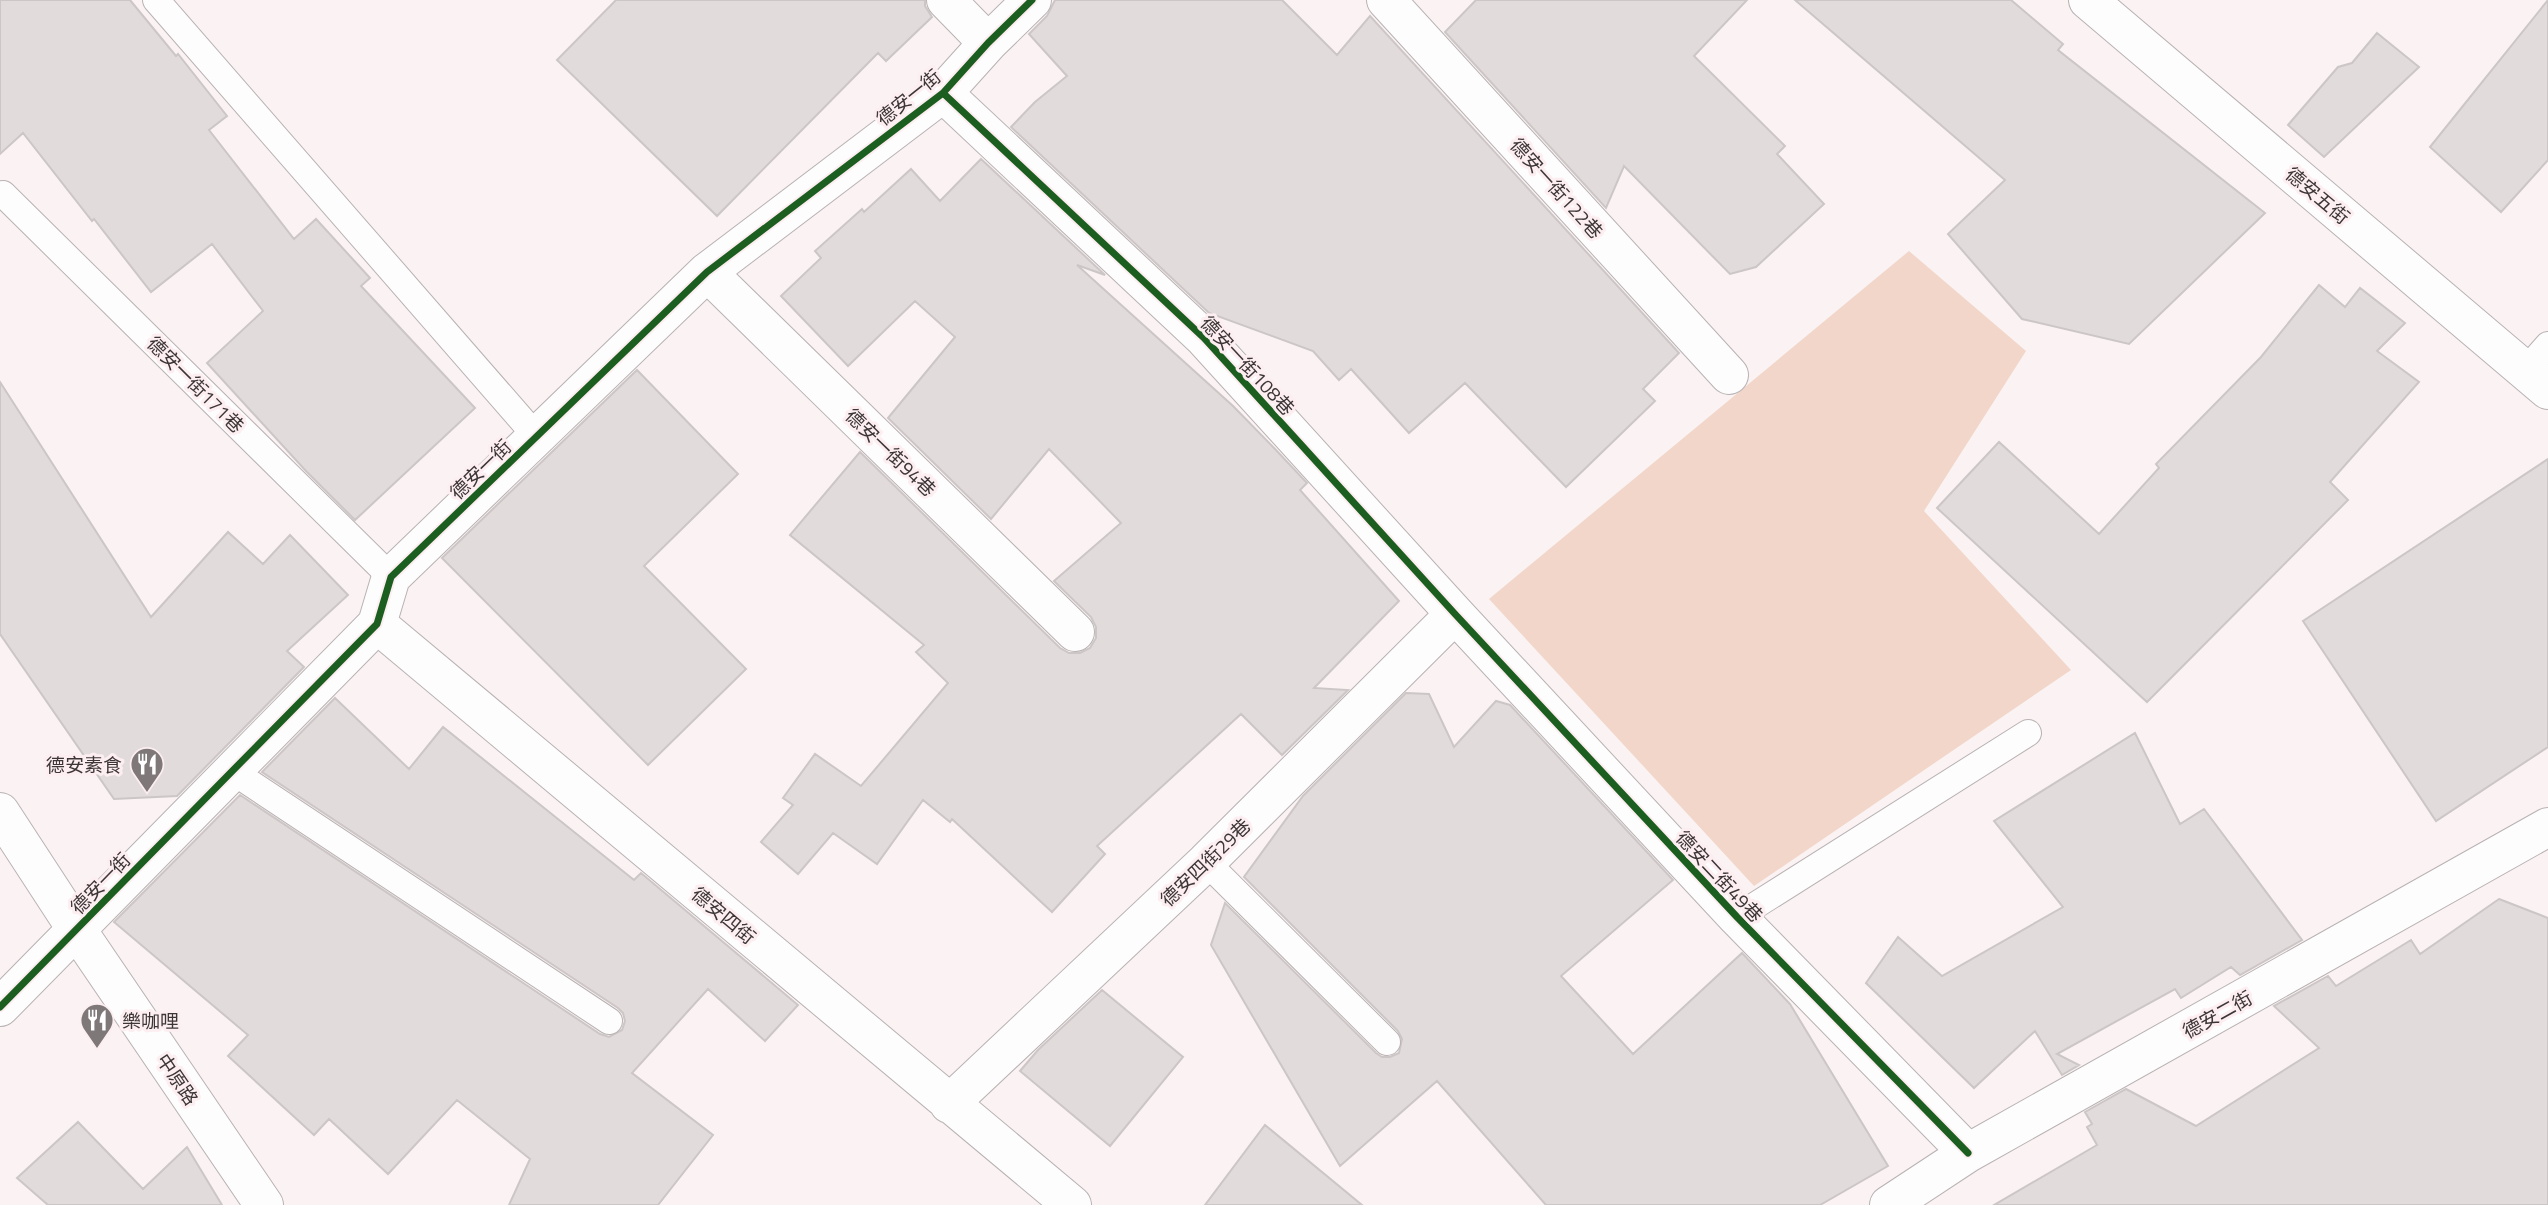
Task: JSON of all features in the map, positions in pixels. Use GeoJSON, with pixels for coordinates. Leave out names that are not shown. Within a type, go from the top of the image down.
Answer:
{"type":"FeatureCollection","features":[{"type":"Feature","properties":{"kind":"street"},"geometry":{"type":"LineString","coordinates":[[946,0],[988,43]]}},
{"type":"Feature","properties":{"kind":"street","name":"德安一街"},"geometry":{"type":"LineString","coordinates":[[0,1007],[377,624],[391,577],[707,272],[943,93],[1032,0]]}},
{"type":"Feature","properties":{"kind":"street","name":"德安一街122巷"},"geometry":{"type":"LineString","coordinates":[[1386,0],[1729,375]]}},
{"type":"Feature","properties":{"kind":"street","name":"德安五街"},"geometry":{"type":"LineString","coordinates":[[2088,0],[2540,368]]}},
{"type":"Feature","properties":{"kind":"street","name":"德安一街108巷"},"geometry":{"type":"LineString","coordinates":[[943,93],[1203,338],[1455,614]]}},
{"type":"Feature","properties":{"kind":"street","name":"德安一街94巷"},"geometry":{"type":"LineString","coordinates":[[707,272],[1075,632]]}},
{"type":"Feature","properties":{"kind":"street","name":"德安四街29巷"},"geometry":{"type":"LineString","coordinates":[[949,1104],[1206,862],[1455,614]]}},
{"type":"Feature","properties":{"kind":"street","name":"德安二街49巷"},"geometry":{"type":"LineString","coordinates":[[1455,614],[1737,917],[1968,1153]]}},
{"type":"Feature","properties":{"kind":"street","name":"德安四街"},"geometry":{"type":"LineString","coordinates":[[377,624],[1072,1205]]}},
{"type":"Feature","properties":{"kind":"street","name":"中原路"},"geometry":{"type":"LineString","coordinates":[[0,812],[76,930],[264,1205]]}},
{"type":"Feature","properties":{"kind":"street","name":"德安二街"},"geometry":{"type":"LineString","coordinates":[[1889,1205],[1968,1153],[2546,833]]}},
{"type":"Feature","properties":{"kind":"lane"},"geometry":{"type":"LineString","coordinates":[[156,0],[536,436]]}},
{"type":"Feature","properties":{"kind":"lane","name":"德安一街171巷"},"geometry":{"type":"LineString","coordinates":[[0,195],[3,194],[391,577]]}},
{"type":"Feature","properties":{"kind":"lane"},"geometry":{"type":"LineString","coordinates":[[1737,917],[2028,733]]}},
{"type":"Feature","properties":{"kind":"lane"},"geometry":{"type":"LineString","coordinates":[[232,771],[609,1021]]}},
{"type":"Feature","properties":{"kind":"lane"},"geometry":{"type":"LineString","coordinates":[[1206,862],[1387,1042]]}},
{"type":"Feature","properties":{"kind":"shaded area"},"geometry":{"type":"Polygon","coordinates":[[[1909,251],[2026,351],[1924,511],[2071,670],[1754,886],[1489,599],[1909,251]]]}},
{"type":"Feature","properties":{"kind":"building"},"geometry":{"type":"Polygon","coordinates":[[[0,0],[130,0],[176,56],[178,54],[227,116],[209,130],[294,239],[316,219],[370,278],[361,286],[475,408],[355,520],[207,363],[263,311],[212,244],[151,292],[23,133],[0,154],[0,0]]]}},
{"type":"Feature","properties":{"kind":"building"},"geometry":{"type":"Polygon","coordinates":[[[616,0],[925,0],[925,6],[932,17],[886,61],[878,53],[717,216],[557,60],[616,0]]]}},
{"type":"Feature","properties":{"kind":"building"},"geometry":{"type":"Polygon","coordinates":[[[1055,0],[1282,0],[1337,55],[1370,16],[1679,353],[1643,389],[1655,401],[1566,487],[1465,383],[1409,433],[1351,369],[1339,380],[1313,351],[1209,313],[1011,127],[1035,102],[1067,76],[1029,34],[1047,16],[1055,0]]]}},
{"type":"Feature","properties":{"kind":"building"},"geometry":{"type":"Polygon","coordinates":[[[1476,0],[1747,0],[1694,56],[1785,146],[1777,154],[1824,204],[1756,267],[1730,274],[1624,166],[1606,208],[1445,32],[1476,0]]]}},
{"type":"Feature","properties":{"kind":"building"},"geometry":{"type":"Polygon","coordinates":[[[1795,0],[2011,0],[2063,44],[2058,50],[2265,213],[2129,344],[2022,319],[1948,234],[2005,180],[1795,0]]]}},
{"type":"Feature","properties":{"kind":"building"},"geometry":{"type":"Polygon","coordinates":[[[2548,0],[2548,160],[2501,212],[2430,147],[2548,0]]]}},
{"type":"Feature","properties":{"kind":"building"},"geometry":{"type":"Polygon","coordinates":[[[2377,33],[2419,67],[2324,157],[2288,125],[2338,67],[2352,63],[2377,33]]]}},
{"type":"Feature","properties":{"kind":"building"},"geometry":{"type":"Polygon","coordinates":[[[981,159],[1105,275],[1077,265],[1233,406],[1275,449],[1307,483],[1300,490],[1399,601],[1314,688],[1348,690],[1282,755],[1241,714],[1097,846],[1105,854],[1052,912],[952,819],[950,822],[923,800],[877,864],[833,833],[798,874],[761,842],[793,805],[783,798],[815,754],[861,786],[948,683],[916,652],[924,645],[790,535],[860,452],[1060,648],[1069,653],[1080,653],[1090,648],[1096,638],[1096,627],[1091,617],[1054,581],[1121,523],[1049,449],[991,519],[888,418],[955,337],[915,301],[848,366],[781,296],[821,258],[815,251],[862,209],[864,212],[911,169],[940,201],[981,159]]]}},
{"type":"Feature","properties":{"kind":"building"},"geometry":{"type":"Polygon","coordinates":[[[2319,285],[2345,307],[2360,288],[2405,323],[2377,351],[2419,382],[2330,482],[2348,500],[2147,702],[1937,508],[1999,442],[2099,534],[2159,468],[2156,464],[2261,357],[2319,285]]]}},
{"type":"Feature","properties":{"kind":"building"},"geometry":{"type":"Polygon","coordinates":[[[637,370],[738,474],[644,566],[746,669],[648,765],[442,558],[637,370]]]}},
{"type":"Feature","properties":{"kind":"building"},"geometry":{"type":"Polygon","coordinates":[[[0,382],[151,617],[228,532],[263,564],[290,535],[348,595],[287,651],[304,667],[177,796],[114,799],[0,634],[0,382]]]}},
{"type":"Feature","properties":{"kind":"building"},"geometry":{"type":"Polygon","coordinates":[[[2548,459],[2548,747],[2436,821],[2303,621],[2548,459]]]}},
{"type":"Feature","properties":{"kind":"building"},"geometry":{"type":"Polygon","coordinates":[[[1406,693],[1429,694],[1454,747],[1496,701],[1510,705],[1673,880],[1561,976],[1633,1054],[1742,953],[1790,1004],[1888,1166],[1820,1205],[1546,1205],[1437,1081],[1340,1166],[1211,945],[1225,903],[1376,1053],[1382,1057],[1390,1057],[1399,1053],[1402,1039],[1398,1031],[1244,877],[1303,796],[1406,693]]]}},
{"type":"Feature","properties":{"kind":"building"},"geometry":{"type":"Polygon","coordinates":[[[335,698],[409,769],[443,727],[634,880],[641,873],[798,1005],[765,1041],[708,989],[632,1073],[713,1135],[658,1205],[509,1205],[530,1159],[457,1100],[388,1174],[329,1119],[314,1135],[228,1056],[248,1035],[114,922],[240,795],[600,1034],[609,1037],[622,1030],[625,1021],[618,1008],[262,772],[335,698]]]}},
{"type":"Feature","properties":{"kind":"building"},"geometry":{"type":"Polygon","coordinates":[[[2135,733],[2180,824],[2204,809],[2302,940],[2240,975],[2231,967],[2181,998],[2175,989],[2057,1054],[2079,1065],[2062,1075],[2035,1031],[1974,1088],[1866,983],[1898,937],[1942,976],[2063,907],[1994,821],[2135,733]]]}},
{"type":"Feature","properties":{"kind":"building"},"geometry":{"type":"Polygon","coordinates":[[[2499,899],[2548,918],[2548,1205],[1994,1205],[2097,1145],[2087,1127],[2092,1124],[2085,1112],[2126,1089],[2196,1126],[2319,1048],[2274,1006],[2328,976],[2336,986],[2411,940],[2420,954],[2499,899]]]}},
{"type":"Feature","properties":{"kind":"building"},"geometry":{"type":"Polygon","coordinates":[[[1102,990],[1183,1057],[1110,1146],[1020,1071],[1038,1050],[1102,990]]]}},
{"type":"Feature","properties":{"kind":"building"},"geometry":{"type":"Polygon","coordinates":[[[78,1122],[143,1189],[187,1147],[222,1205],[48,1205],[17,1178],[78,1122]]]}},
{"type":"Feature","properties":{"kind":"building"},"geometry":{"type":"Polygon","coordinates":[[[1265,1125],[1362,1205],[1205,1205],[1265,1125]]]}},
{"type":"Feature","properties":{"kind":"cycle path"},"geometry":{"type":"LineString","coordinates":[[0,1007],[377,624],[391,577],[707,272],[943,93],[1032,0]]}},
{"type":"Feature","properties":{"kind":"cycle path"},"geometry":{"type":"LineString","coordinates":[[943,93],[1204,338],[1455,614],[1737,917],[1968,1153]]}},
{"type":"Feature","properties":{"kind":"place","name":"德安素食"},"geometry":{"type":"Point","coordinates":[147,794]}},
{"type":"Feature","properties":{"kind":"place","name":"樂咖哩"},"geometry":{"type":"Point","coordinates":[97,1050]}}]}
